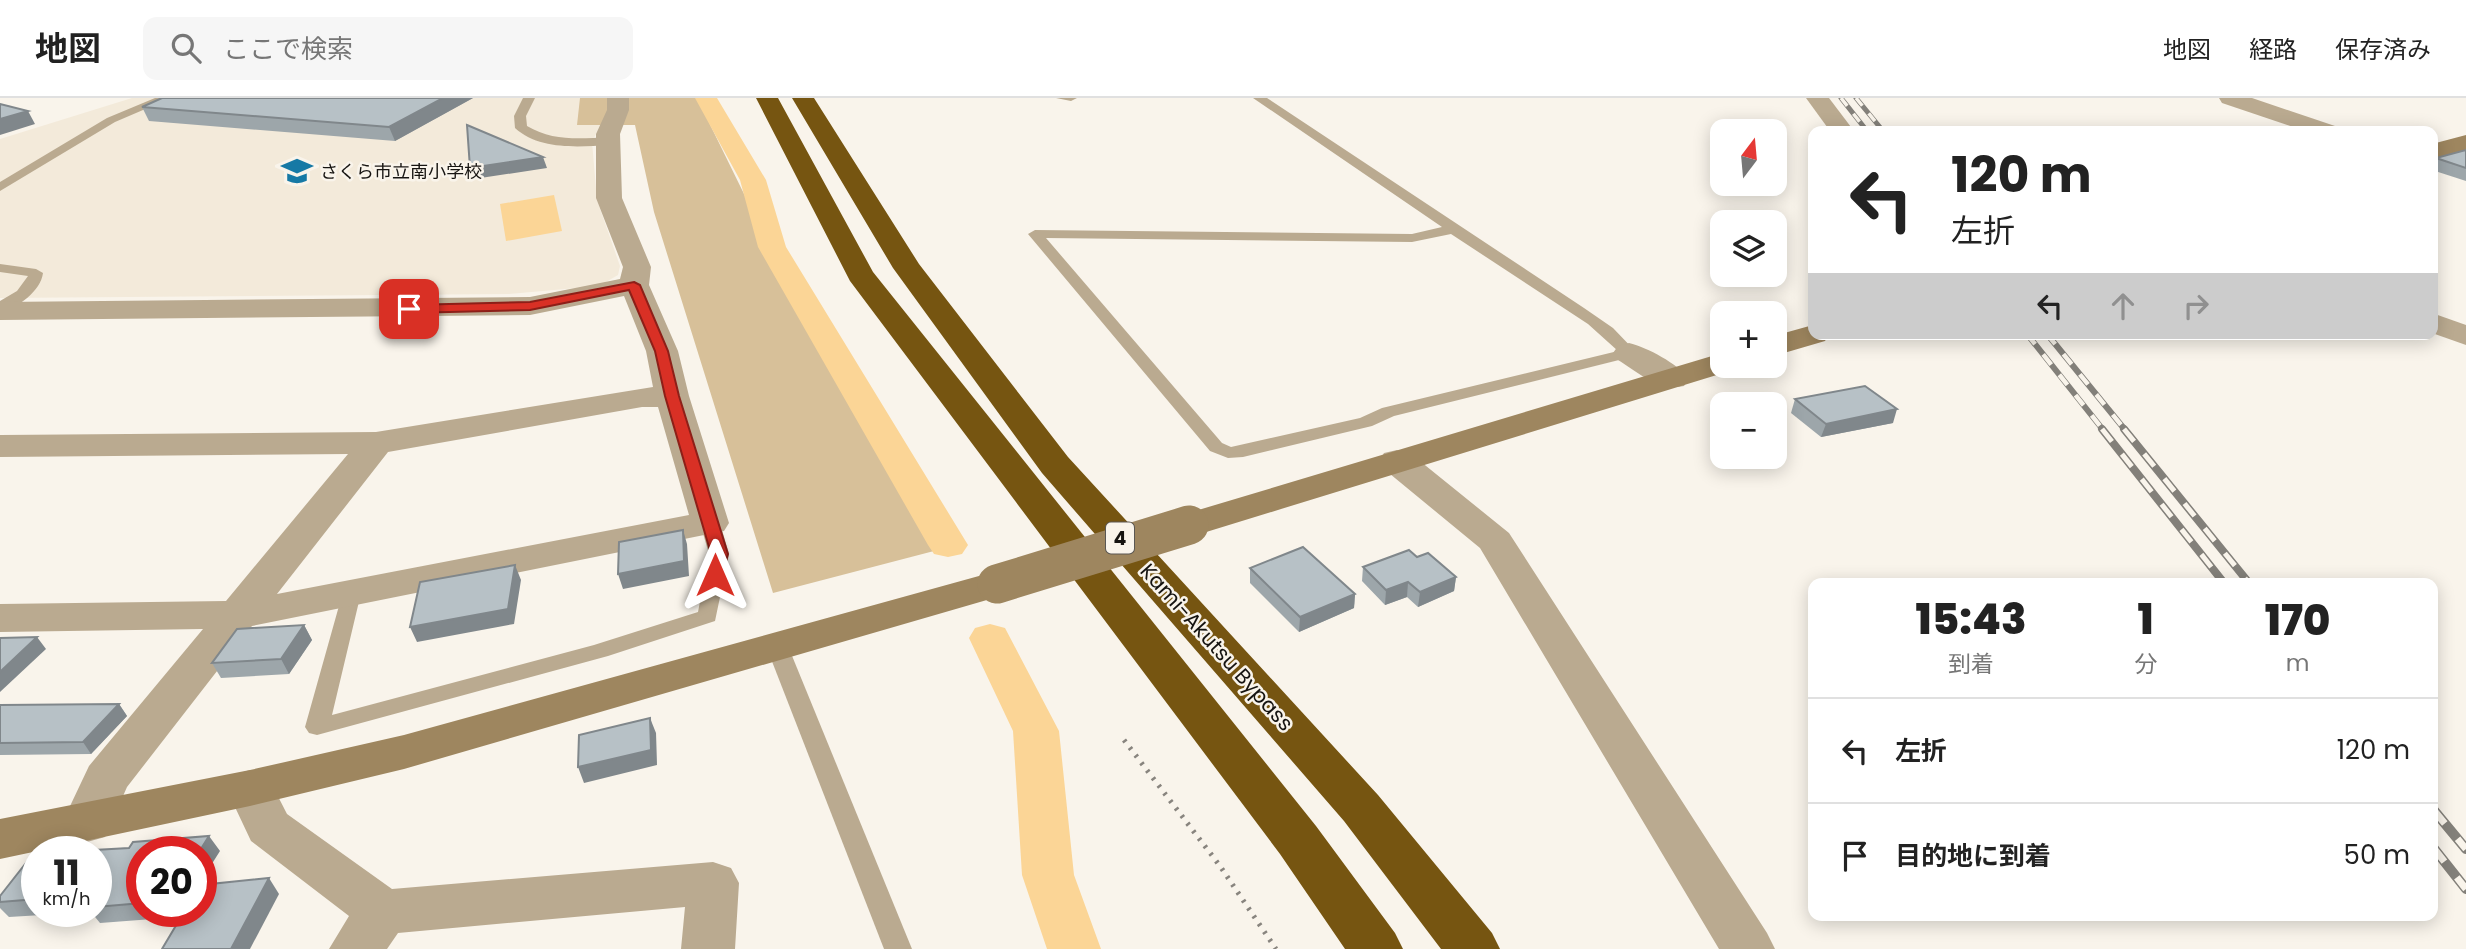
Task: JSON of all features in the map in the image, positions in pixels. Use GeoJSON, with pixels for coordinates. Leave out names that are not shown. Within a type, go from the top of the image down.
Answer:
{"type":"FeatureCollection","features":[{"type":"Feature","properties":{"kind":"highway","name":"4"},"geometry":{"type":"LineString","coordinates":[[767,98],[860,275],[1298,840],[1376,949]]}},
{"type":"Feature","properties":{"kind":"highway","name":"Kami-Akutsu Bypass"},"geometry":{"type":"LineString","coordinates":[[803,98],[907,268],[1055,465],[1361,808],[1473,949]]}},
{"type":"Feature","properties":{"kind":"street"},"geometry":{"type":"LineString","coordinates":[[0,618],[237,615],[710,523],[672,396],[662,351],[634,285],[637,267],[609,198],[608,134],[618,110],[618,98]]}},
{"type":"Feature","properties":{"kind":"street"},"geometry":{"type":"LineString","coordinates":[[1817,98],[1838,126]]}},
{"type":"Feature","properties":{"kind":"street"},"geometry":{"type":"LineString","coordinates":[[2230,98],[2312,126]]}},
{"type":"Feature","properties":{"kind":"street"},"geometry":{"type":"LineString","coordinates":[[2438,150],[2466,142]]}},
{"type":"Feature","properties":{"kind":"street"},"geometry":{"type":"LineString","coordinates":[[0,309],[530,306],[634,285]]}},
{"type":"Feature","properties":{"kind":"street"},"geometry":{"type":"LineString","coordinates":[[2438,324],[2466,336]]}},
{"type":"Feature","properties":{"kind":"street"},"geometry":{"type":"LineString","coordinates":[[1787,343],[1808,336]]}},
{"type":"Feature","properties":{"kind":"street"},"geometry":{"type":"LineString","coordinates":[[1629,353],[1672,379]]}},
{"type":"Feature","properties":{"kind":"street"},"geometry":{"type":"LineString","coordinates":[[0,838],[87,823],[250,788],[494,728],[997,584],[1710,367]]}},
{"type":"Feature","properties":{"kind":"street"},"geometry":{"type":"LineString","coordinates":[[0,446],[376,443],[642,397],[672,396]]}},
{"type":"Feature","properties":{"kind":"street"},"geometry":{"type":"LineString","coordinates":[[87,823],[106,779],[376,443]]}},
{"type":"Feature","properties":{"kind":"street"},"geometry":{"type":"LineString","coordinates":[[1396,461],[1495,541],[1748,949]]}},
{"type":"Feature","properties":{"kind":"street"},"geometry":{"type":"LineString","coordinates":[[250,788],[269,827],[370,931],[713,883],[708,949]]}},
{"type":"Feature","properties":{"kind":"lane"},"geometry":{"type":"LineString","coordinates":[[0,187],[111,120],[165,98]]}},
{"type":"Feature","properties":{"kind":"lane"},"geometry":{"type":"LineString","coordinates":[[529,98],[520,116],[521,128],[537,139],[571,143],[608,141]]}},
{"type":"Feature","properties":{"kind":"lane"},"geometry":{"type":"LineString","coordinates":[[1062,98],[1071,98]]}},
{"type":"Feature","properties":{"kind":"lane"},"geometry":{"type":"LineString","coordinates":[[1259,98],[1454,229],[1619,340],[1629,353],[1388,412],[1366,422],[1243,452],[1228,453],[1216,447],[1035,234],[1412,238],[1454,229]]}},
{"type":"Feature","properties":{"kind":"lane"},"geometry":{"type":"LineString","coordinates":[[0,268],[36,273],[35,281],[22,294],[0,309]]}},
{"type":"Feature","properties":{"kind":"lane"},"geometry":{"type":"LineString","coordinates":[[351,593],[317,727],[600,651],[708,616],[719,554],[710,523]]}},
{"type":"Feature","properties":{"kind":"lane"},"geometry":{"type":"LineString","coordinates":[[777,646],[898,949]]}},
{"type":"Feature","properties":{"kind":"path"},"geometry":{"type":"LineString","coordinates":[[1124,740],[1220,866],[1276,949]]}},
{"type":"Feature","properties":{"kind":"shaded area","name":"さくら市立南小学校"},"geometry":{"type":"Polygon","coordinates":[[[132,98],[609,98],[609,108],[592,142],[597,200],[620,266],[618,275],[599,286],[509,294],[0,298],[0,139],[132,98]]]}},
{"type":"Feature","properties":{"kind":"shaded area"},"geometry":{"type":"Polygon","coordinates":[[[580,98],[697,98],[820,349],[934,551],[773,593],[654,212],[635,125],[577,125],[580,98]]]}},
{"type":"Feature","properties":{"kind":"shaded area"},"geometry":{"type":"Polygon","coordinates":[[[554,195],[562,231],[506,241],[500,204],[554,195]]]}},
{"type":"Feature","properties":{"kind":"building"},"geometry":{"type":"Polygon","coordinates":[[[162,98],[443,98],[389,127],[142,107],[162,98]]]}},
{"type":"Feature","properties":{"kind":"building"},"geometry":{"type":"Polygon","coordinates":[[[0,104],[28,111],[0,119],[0,104]]]}},
{"type":"Feature","properties":{"kind":"building"},"geometry":{"type":"Polygon","coordinates":[[[467,125],[543,157],[470,168],[467,125]]]}},
{"type":"Feature","properties":{"kind":"building"},"geometry":{"type":"Polygon","coordinates":[[[2466,150],[2466,168],[2438,159],[2466,150]]]}},
{"type":"Feature","properties":{"kind":"building"},"geometry":{"type":"Polygon","coordinates":[[[1865,386],[1897,409],[1826,424],[1795,399],[1865,386]]]}},
{"type":"Feature","properties":{"kind":"building"},"geometry":{"type":"Polygon","coordinates":[[[683,530],[684,561],[618,574],[619,542],[683,530]]]}},
{"type":"Feature","properties":{"kind":"building"},"geometry":{"type":"Polygon","coordinates":[[[1303,547],[1355,594],[1300,617],[1250,568],[1303,547]]]}},
{"type":"Feature","properties":{"kind":"building"},"geometry":{"type":"Polygon","coordinates":[[[1409,550],[1417,557],[1428,553],[1456,577],[1420,592],[1408,582],[1386,590],[1363,567],[1409,550]]]}},
{"type":"Feature","properties":{"kind":"building"},"geometry":{"type":"Polygon","coordinates":[[[515,565],[508,609],[410,627],[420,582],[515,565]]]}},
{"type":"Feature","properties":{"kind":"building"},"geometry":{"type":"Polygon","coordinates":[[[304,625],[281,659],[212,663],[237,629],[304,625]]]}},
{"type":"Feature","properties":{"kind":"building"},"geometry":{"type":"Polygon","coordinates":[[[37,637],[0,672],[0,638],[37,637]]]}},
{"type":"Feature","properties":{"kind":"building"},"geometry":{"type":"Polygon","coordinates":[[[119,704],[83,742],[0,743],[0,705],[119,704]]]}},
{"type":"Feature","properties":{"kind":"building"},"geometry":{"type":"Polygon","coordinates":[[[650,718],[651,750],[578,767],[579,735],[650,718]]]}},
{"type":"Feature","properties":{"kind":"building"},"geometry":{"type":"Polygon","coordinates":[[[126,848],[126,904],[112,906],[112,849],[126,848]]]}},
{"type":"Feature","properties":{"kind":"building"},"geometry":{"type":"Polygon","coordinates":[[[21,869],[21,900],[0,902],[0,896],[21,869]]]}},
{"type":"Feature","properties":{"kind":"building"},"geometry":{"type":"Polygon","coordinates":[[[269,878],[231,949],[162,949],[175,927],[217,927],[217,883],[269,878]]]}},
{"type":"Feature","properties":{"kind":"waterway"},"geometry":{"type":"LineString","coordinates":[[706,98],[753,180],[772,247],[948,545]]}},
{"type":"Feature","properties":{"kind":"waterway"},"geometry":{"type":"LineString","coordinates":[[990,638],[1036,731],[1048,875],[1074,949]]}},
{"type":"Feature","properties":{"kind":"railway"},"geometry":{"type":"LineString","coordinates":[[1841,98],[1863,126]]}},
{"type":"Feature","properties":{"kind":"railway"},"geometry":{"type":"LineString","coordinates":[[1856,98],[1879,126]]}},
{"type":"Feature","properties":{"kind":"railway"},"geometry":{"type":"LineString","coordinates":[[2032,340],[2104,431]]}},
{"type":"Feature","properties":{"kind":"railway"},"geometry":{"type":"LineString","coordinates":[[2052,340],[2126,431]]}},
{"type":"Feature","properties":{"kind":"railway"},"geometry":{"type":"LineString","coordinates":[[2102,429],[2220,578]]}},
{"type":"Feature","properties":{"kind":"railway"},"geometry":{"type":"LineString","coordinates":[[2124,429],[2245,578]]}},
{"type":"Feature","properties":{"kind":"railway"},"geometry":{"type":"LineString","coordinates":[[2438,815],[2466,849]]}},
{"type":"Feature","properties":{"kind":"railway"},"geometry":{"type":"LineString","coordinates":[[2438,854],[2466,889]]}},
{"type":"Feature","properties":{"kind":"place","name":"さくら市立南小学校"},"geometry":{"type":"Point","coordinates":[297,171]}},
{"type":"Feature","properties":{"kind":"route"},"geometry":{"type":"LineString","coordinates":[[409,309],[530,306],[634,285],[662,351],[672,396],[719,554],[715,575]]}}]}
